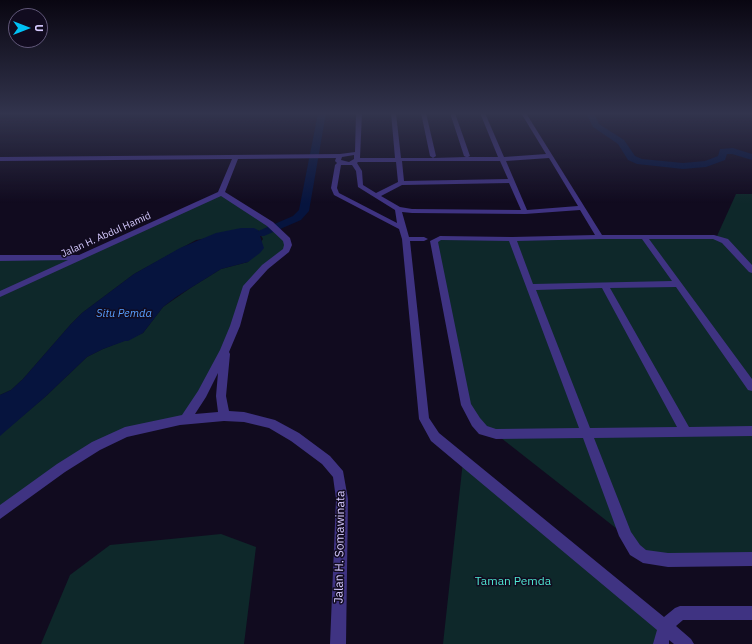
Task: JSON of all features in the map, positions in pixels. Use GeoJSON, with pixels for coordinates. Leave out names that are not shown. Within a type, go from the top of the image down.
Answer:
{"type":"FeatureCollection","features":[{"type":"Feature","properties":{"kind":"street"},"geometry":{"type":"LineString","coordinates":[[358,143],[357,158],[360,186],[377,195],[397,209],[412,211],[525,212],[581,208]]}},
{"type":"Feature","properties":{"kind":"street"},"geometry":{"type":"LineString","coordinates":[[396,143],[401,183]]}},
{"type":"Feature","properties":{"kind":"street"},"geometry":{"type":"LineString","coordinates":[[430,143],[433,156]]}},
{"type":"Feature","properties":{"kind":"street"},"geometry":{"type":"LineString","coordinates":[[462,143],[467,156]]}},
{"type":"Feature","properties":{"kind":"street"},"geometry":{"type":"LineString","coordinates":[[495,143],[525,212]]}},
{"type":"Feature","properties":{"kind":"street"},"geometry":{"type":"LineString","coordinates":[[542,143],[600,237]]}},
{"type":"Feature","properties":{"kind":"street"},"geometry":{"type":"LineString","coordinates":[[340,160],[357,158],[501,157],[549,154]]}},
{"type":"Feature","properties":{"kind":"street"},"geometry":{"type":"LineString","coordinates":[[0,159],[316,155],[340,160],[350,164],[357,158]]}},
{"type":"Feature","properties":{"kind":"street"},"geometry":{"type":"LineString","coordinates":[[397,158],[433,156],[501,157]]}},
{"type":"Feature","properties":{"kind":"street"},"geometry":{"type":"LineString","coordinates":[[185,419],[202,394],[225,350],[235,326],[246,288],[266,267],[286,250],[288,245],[287,240],[270,224],[221,193],[236,157]]}},
{"type":"Feature","properties":{"kind":"street"},"geometry":{"type":"LineString","coordinates":[[340,160],[334,188],[336,194],[381,217],[404,233],[424,239]]}},
{"type":"Feature","properties":{"kind":"street"},"geometry":{"type":"LineString","coordinates":[[377,195],[401,183],[512,181]]}},
{"type":"Feature","properties":{"kind":"street","name":"Jalan H. Abdul Hamid"},"geometry":{"type":"LineString","coordinates":[[0,294],[221,193]]}},
{"type":"Feature","properties":{"kind":"street"},"geometry":{"type":"LineString","coordinates":[[381,217],[393,213],[397,209]]}},
{"type":"Feature","properties":{"kind":"street"},"geometry":{"type":"LineString","coordinates":[[397,209],[404,233],[424,419],[429,428],[435,437],[463,461],[686,644]]}},
{"type":"Feature","properties":{"kind":"street"},"geometry":{"type":"LineString","coordinates":[[644,237],[752,387]]}},
{"type":"Feature","properties":{"kind":"street"},"geometry":{"type":"LineString","coordinates":[[752,270],[721,238],[714,237],[512,239],[440,238],[434,241],[466,405],[476,422],[483,430],[496,434],[752,431]]}},
{"type":"Feature","properties":{"kind":"street"},"geometry":{"type":"LineString","coordinates":[[512,239],[626,536],[635,550],[642,556],[668,560],[752,559]]}},
{"type":"Feature","properties":{"kind":"street"},"geometry":{"type":"LineString","coordinates":[[0,258],[82,257]]}},
{"type":"Feature","properties":{"kind":"street"},"geometry":{"type":"LineString","coordinates":[[531,287],[678,284]]}},
{"type":"Feature","properties":{"kind":"street"},"geometry":{"type":"LineString","coordinates":[[605,286],[686,432]]}},
{"type":"Feature","properties":{"kind":"street"},"geometry":{"type":"LineString","coordinates":[[224,416],[221,396],[225,350]]}},
{"type":"Feature","properties":{"kind":"street","name":"Jalan H. Somawinata"},"geometry":{"type":"LineString","coordinates":[[0,513],[61,468],[96,446],[126,432],[185,419],[224,416],[244,417],[271,424],[294,437],[326,460],[340,475],[342,499],[338,644]]}},
{"type":"Feature","properties":{"kind":"street"},"geometry":{"type":"LineString","coordinates":[[661,644],[664,626],[680,613],[752,613]]}},
{"type":"Feature","properties":{"kind":"green space"},"geometry":{"type":"Polygon","coordinates":[[[221,193],[262,219],[288,245],[247,286],[235,326],[185,419],[125,432],[0,511],[0,435],[45,397],[87,357],[143,333],[163,307],[192,287],[221,269],[248,262],[263,239],[258,230],[196,240],[134,274],[82,313],[23,379],[11,390],[0,395],[0,257],[82,257],[221,193]]]}},
{"type":"Feature","properties":{"kind":"green space"},"geometry":{"type":"Polygon","coordinates":[[[736,194],[752,194],[752,561],[647,557],[626,536],[496,434],[483,430],[466,405],[435,243],[440,238],[717,236],[736,194]]]}},
{"type":"Feature","properties":{"kind":"green space","name":"Taman Pemda"},"geometry":{"type":"Polygon","coordinates":[[[463,461],[665,626],[661,644],[443,644],[463,461]]]}},
{"type":"Feature","properties":{"kind":"green space"},"geometry":{"type":"Polygon","coordinates":[[[221,534],[256,547],[244,644],[41,644],[70,575],[110,545],[221,534]]]}},
{"type":"Feature","properties":{"kind":"water","name":"Situ Pemda"},"geometry":{"type":"Polygon","coordinates":[[[241,228],[254,228],[258,230],[264,248],[260,253],[248,262],[221,269],[176,297],[163,307],[143,333],[128,341],[103,349],[87,357],[45,397],[0,436],[0,395],[11,390],[23,379],[82,313],[134,274],[180,248],[216,233],[241,228]]]}},
{"type":"Feature","properties":{"kind":"waterway"},"geometry":{"type":"LineString","coordinates":[[260,234],[297,218],[304,211],[316,143]]}},
{"type":"Feature","properties":{"kind":"waterway"},"geometry":{"type":"LineString","coordinates":[[622,143],[631,158],[640,162],[683,166],[706,164],[722,158],[723,151],[733,151],[752,157]]}}]}
